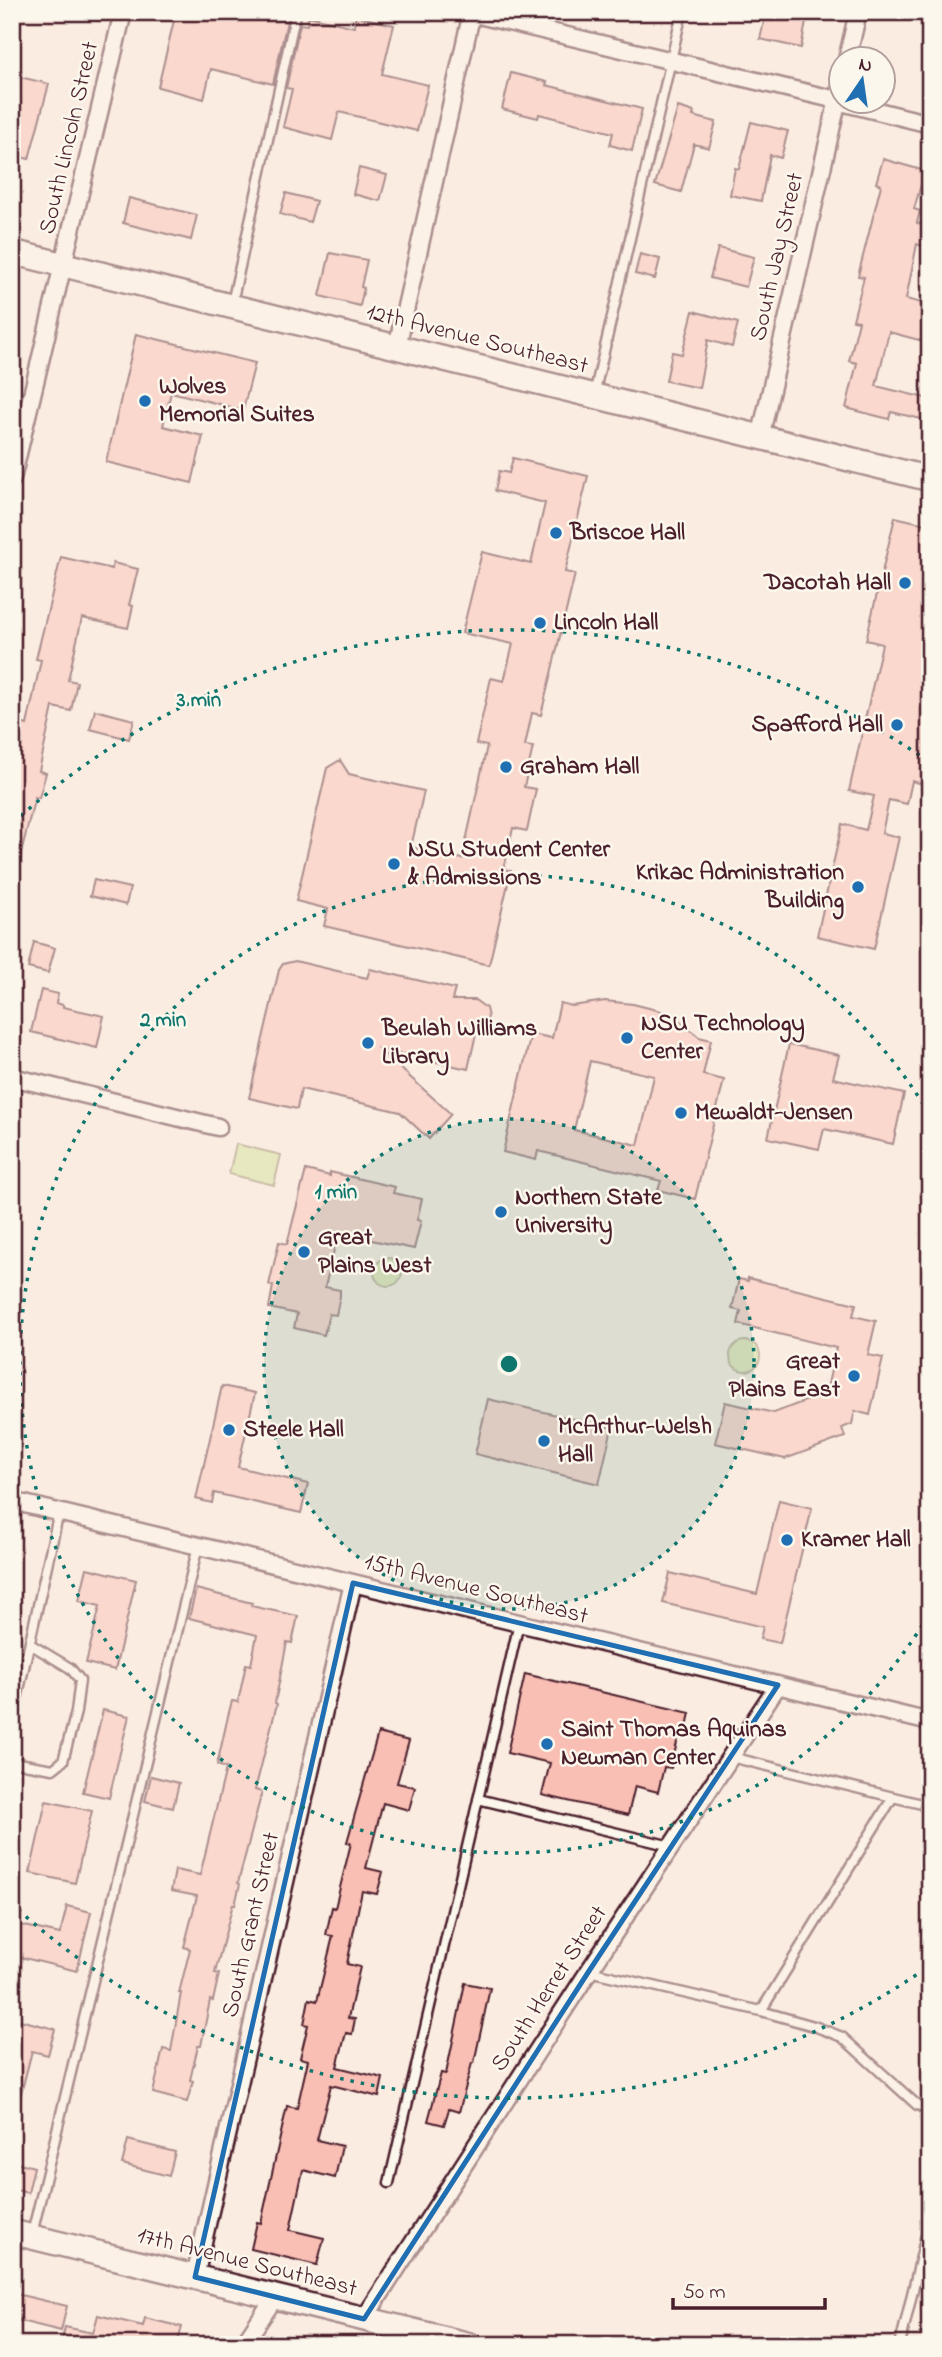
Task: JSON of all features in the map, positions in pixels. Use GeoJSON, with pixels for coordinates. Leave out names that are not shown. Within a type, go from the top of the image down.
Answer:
{"type":"FeatureCollection","features":[{"type":"Feature","properties":{"kind":"street","name":"South Lincoln Street"},"geometry":{"type":"LineString","coordinates":[[12,479],[123,12]]}},
{"type":"Feature","properties":{"kind":"street"},"geometry":{"type":"LineString","coordinates":[[850,46],[858,12]]}},
{"type":"Feature","properties":{"kind":"street"},"geometry":{"type":"LineString","coordinates":[[397,347],[470,13],[671,61],[827,94]]}},
{"type":"Feature","properties":{"kind":"street"},"geometry":{"type":"LineString","coordinates":[[897,114],[930,124]]}},
{"type":"Feature","properties":{"kind":"street","name":"South Jay Street"},"geometry":{"type":"LineString","coordinates":[[760,438],[836,116]]}},
{"type":"Feature","properties":{"kind":"street","name":"12th Avenue Southeast"},"geometry":{"type":"LineString","coordinates":[[12,252],[760,438],[929,476]]}},
{"type":"Feature","properties":{"kind":"street"},"geometry":{"type":"LineString","coordinates":[[12,1077],[218,1127]]}},
{"type":"Feature","properties":{"kind":"street","name":"15th Avenue Southeast"},"geometry":{"type":"LineString","coordinates":[[12,1501],[930,1722]]}},
{"type":"Feature","properties":{"kind":"street","name":"South Grant Street"},"geometry":{"type":"LineString","coordinates":[[195,2277],[353,1583]]}},
{"type":"Feature","properties":{"kind":"street","name":"South Herret Street"},"geometry":{"type":"LineString","coordinates":[[364,2319],[589,1970],[778,1685]]}},
{"type":"Feature","properties":{"kind":"street","name":"17th Avenue Southeast"},"geometry":{"type":"LineString","coordinates":[[22,2234],[364,2319],[434,2340],[470,2345]]}},
{"type":"Feature","properties":{"kind":"street"},"geometry":{"type":"LineString","coordinates":[[243,2345],[275,2297]]}},
{"type":"Feature","properties":{"kind":"lane"},"geometry":{"type":"LineString","coordinates":[[232,307],[296,12]]}},
{"type":"Feature","properties":{"kind":"lane"},"geometry":{"type":"LineString","coordinates":[[594,397],[682,12]]}},
{"type":"Feature","properties":{"kind":"lane"},"geometry":{"type":"LineString","coordinates":[[12,1721],[59,1512]]}},
{"type":"Feature","properties":{"kind":"lane"},"geometry":{"type":"LineString","coordinates":[[22,2234],[198,1546]]}},
{"type":"Feature","properties":{"kind":"lane"},"geometry":{"type":"LineString","coordinates":[[389,2183],[519,1623]]}},
{"type":"Feature","properties":{"kind":"lane"},"geometry":{"type":"LineString","coordinates":[[12,1762],[53,1769],[63,1761],[76,1712],[79,1680],[71,1668],[30,1644]]}},
{"type":"Feature","properties":{"kind":"lane"},"geometry":{"type":"LineString","coordinates":[[731,1757],[930,1806]]}},
{"type":"Feature","properties":{"kind":"lane"},"geometry":{"type":"LineString","coordinates":[[761,2011],[893,1797]]}},
{"type":"Feature","properties":{"kind":"lane"},"geometry":{"type":"LineString","coordinates":[[478,1799],[671,1846]]}},
{"type":"Feature","properties":{"kind":"lane"},"geometry":{"type":"LineString","coordinates":[[589,1970],[761,2011],[842,2037],[917,2105],[930,2109]]}},
{"type":"Feature","properties":{"kind":"lane"},"geometry":{"type":"LineString","coordinates":[[842,2037],[849,2027]]}},
{"type":"Feature","properties":{"kind":"lane"},"geometry":{"type":"LineString","coordinates":[[900,2345],[930,2218]]}},
{"type":"Feature","properties":{"kind":"highlighted area"},"geometry":{"type":"Polygon","coordinates":[[[353,1583],[778,1685],[589,1971],[364,2319],[195,2277],[353,1583]]]}},
{"type":"Feature","properties":{"kind":"green space"},"geometry":{"type":"Polygon","coordinates":[[[236,1144],[281,1155],[274,1185],[229,1174],[236,1144]]]}},
{"type":"Feature","properties":{"kind":"green space"},"geometry":{"type":"Polygon","coordinates":[[[388,1258],[398,1262],[402,1272],[398,1282],[388,1286],[378,1282],[374,1272],[378,1262],[388,1258]]]}},
{"type":"Feature","properties":{"kind":"green space"},"geometry":{"type":"Polygon","coordinates":[[[745,1341],[756,1345],[760,1356],[756,1367],[745,1371],[734,1367],[730,1356],[734,1345],[745,1341]]]}},
{"type":"Feature","properties":{"kind":"building"},"geometry":{"type":"Polygon","coordinates":[[[176,12],[253,12],[287,21],[273,84],[211,69],[204,99],[158,87],[176,12]]]}},
{"type":"Feature","properties":{"kind":"building"},"geometry":{"type":"Polygon","coordinates":[[[766,13],[806,22],[801,48],[760,39],[766,13]]]}},
{"type":"Feature","properties":{"kind":"building"},"geometry":{"type":"Polygon","coordinates":[[[309,16],[354,27],[356,16],[394,25],[382,74],[428,85],[417,131],[339,112],[332,140],[283,127],[292,89],[286,88],[300,24],[307,25],[309,16]]]}},
{"type":"Feature","properties":{"kind":"building"},"geometry":{"type":"Polygon","coordinates":[[[511,73],[547,82],[546,85],[642,109],[632,151],[610,145],[613,133],[539,114],[538,118],[502,109],[511,73]]]}},
{"type":"Feature","properties":{"kind":"building"},"geometry":{"type":"Polygon","coordinates":[[[12,75],[49,84],[29,159],[12,155],[12,75]]]}},
{"type":"Feature","properties":{"kind":"building"},"geometry":{"type":"Polygon","coordinates":[[[678,107],[694,112],[693,116],[716,122],[709,148],[694,144],[681,192],[655,185],[678,107]]]}},
{"type":"Feature","properties":{"kind":"building"},"geometry":{"type":"Polygon","coordinates":[[[751,122],[788,131],[781,158],[770,155],[761,201],[730,195],[735,168],[739,169],[751,122]]]}},
{"type":"Feature","properties":{"kind":"building"},"geometry":{"type":"Polygon","coordinates":[[[883,159],[925,171],[914,209],[920,211],[917,223],[928,226],[923,246],[917,244],[906,299],[930,305],[930,343],[889,332],[876,386],[930,399],[930,421],[891,412],[889,419],[846,408],[857,363],[849,361],[859,321],[853,320],[864,277],[858,276],[881,185],[876,183],[883,159]]]}},
{"type":"Feature","properties":{"kind":"building"},"geometry":{"type":"Polygon","coordinates":[[[359,168],[387,175],[380,201],[353,194],[359,168]]]}},
{"type":"Feature","properties":{"kind":"building"},"geometry":{"type":"Polygon","coordinates":[[[286,193],[316,201],[310,222],[280,214],[286,193]]]}},
{"type":"Feature","properties":{"kind":"building"},"geometry":{"type":"Polygon","coordinates":[[[129,198],[197,215],[191,240],[123,223],[129,198]]]}},
{"type":"Feature","properties":{"kind":"building"},"geometry":{"type":"Polygon","coordinates":[[[718,248],[754,257],[746,287],[710,278],[718,248]]]}},
{"type":"Feature","properties":{"kind":"building"},"geometry":{"type":"Polygon","coordinates":[[[330,253],[367,260],[360,306],[320,296],[330,253]]]}},
{"type":"Feature","properties":{"kind":"building"},"geometry":{"type":"Polygon","coordinates":[[[640,254],[660,259],[655,279],[635,274],[640,254]]]}},
{"type":"Feature","properties":{"kind":"building"},"geometry":{"type":"Polygon","coordinates":[[[693,311],[738,323],[732,347],[708,340],[699,388],[666,381],[672,352],[682,354],[693,311]]]}},
{"type":"Feature","properties":{"kind":"building","name":"Wolves Memorial Suites"},"geometry":{"type":"Polygon","coordinates":[[[136,334],[255,363],[243,410],[171,392],[163,426],[203,436],[192,483],[106,462],[136,334]]]}},
{"type":"Feature","properties":{"kind":"building"},"geometry":{"type":"Polygon","coordinates":[[[513,458],[588,476],[565,572],[575,574],[541,715],[532,713],[525,746],[533,747],[524,787],[536,789],[527,831],[513,828],[504,869],[511,871],[489,965],[324,926],[328,909],[296,901],[327,768],[340,760],[349,774],[424,791],[411,847],[462,859],[487,746],[476,744],[491,678],[504,681],[513,644],[462,633],[482,552],[531,564],[545,503],[495,491],[499,471],[509,473],[513,458]]]}},
{"type":"Feature","properties":{"kind":"building"},"geometry":{"type":"Polygon","coordinates":[[[895,517],[930,525],[930,786],[912,781],[907,804],[889,800],[882,833],[899,837],[874,949],[817,936],[842,824],[866,830],[874,796],[849,791],[882,644],[866,640],[895,517]]]}},
{"type":"Feature","properties":{"kind":"building"},"geometry":{"type":"Polygon","coordinates":[[[61,557],[112,569],[113,563],[138,569],[129,605],[133,606],[128,628],[82,618],[68,680],[77,682],[71,711],[53,707],[39,771],[46,773],[39,798],[35,797],[18,865],[12,864],[12,768],[20,723],[27,725],[41,660],[36,659],[61,557]]]}},
{"type":"Feature","properties":{"kind":"building"},"geometry":{"type":"Polygon","coordinates":[[[95,710],[134,720],[129,739],[90,729],[95,710]]]}},
{"type":"Feature","properties":{"kind":"building"},"geometry":{"type":"Polygon","coordinates":[[[94,880],[130,888],[126,905],[90,896],[94,880]]]}},
{"type":"Feature","properties":{"kind":"building"},"geometry":{"type":"Polygon","coordinates":[[[34,942],[55,948],[48,973],[28,968],[34,942]]]}},
{"type":"Feature","properties":{"kind":"building","name":"Beulah Williams Library"},"geometry":{"type":"Polygon","coordinates":[[[295,961],[367,978],[370,969],[455,989],[452,1000],[475,1000],[486,1008],[488,1017],[485,1025],[477,1030],[468,1069],[379,1049],[451,1114],[429,1139],[400,1112],[301,1089],[297,1109],[249,1098],[279,970],[283,964],[295,961]]]}},
{"type":"Feature","properties":{"kind":"building"},"geometry":{"type":"Polygon","coordinates":[[[41,990],[58,994],[56,1003],[63,1007],[104,1016],[97,1048],[31,1032],[41,990]]]}},
{"type":"Feature","properties":{"kind":"building","name":"Mewaldt-Jensen"},"geometry":{"type":"Polygon","coordinates":[[[605,1001],[633,1004],[661,1011],[678,1019],[699,1037],[711,1040],[703,1075],[724,1080],[695,1199],[658,1190],[661,1181],[538,1151],[536,1160],[503,1152],[531,1034],[552,1038],[560,1003],[572,1006],[605,1001]],[[590,1061],[574,1130],[638,1145],[654,1076],[590,1061]]]}},
{"type":"Feature","properties":{"kind":"building"},"geometry":{"type":"Polygon","coordinates":[[[789,1044],[839,1055],[833,1078],[904,1094],[893,1144],[824,1129],[819,1149],[768,1138],[789,1044]]]}},
{"type":"Feature","properties":{"kind":"building","name":"Great Plains West"},"geometry":{"type":"Polygon","coordinates":[[[306,1170],[330,1176],[330,1172],[395,1187],[393,1193],[422,1199],[417,1220],[421,1221],[414,1249],[338,1233],[325,1287],[340,1290],[340,1296],[336,1315],[329,1314],[324,1335],[294,1328],[297,1314],[269,1308],[273,1286],[269,1285],[279,1242],[287,1244],[306,1170]]]}},
{"type":"Feature","properties":{"kind":"building","name":"Great Plains East"},"geometry":{"type":"Polygon","coordinates":[[[748,1278],[856,1304],[853,1316],[876,1321],[868,1355],[883,1358],[870,1415],[855,1411],[852,1424],[842,1428],[845,1437],[785,1459],[715,1443],[725,1402],[774,1413],[826,1393],[836,1348],[738,1324],[741,1311],[732,1309],[739,1279],[748,1281],[748,1278]]]}},
{"type":"Feature","properties":{"kind":"building","name":"Steele Hall"},"geometry":{"type":"Polygon","coordinates":[[[222,1386],[255,1393],[238,1467],[308,1484],[301,1513],[214,1493],[212,1503],[196,1499],[222,1386]]]}},
{"type":"Feature","properties":{"kind":"building","name":"McArthur-Welsh Hall"},"geometry":{"type":"Polygon","coordinates":[[[488,1399],[612,1428],[599,1484],[475,1454],[488,1399]]]}},
{"type":"Feature","properties":{"kind":"building","name":"Kramer Hall"},"geometry":{"type":"Polygon","coordinates":[[[779,1500],[812,1508],[780,1643],[760,1639],[763,1627],[663,1603],[670,1573],[757,1594],[779,1500]]]}},
{"type":"Feature","properties":{"kind":"building"},"geometry":{"type":"Polygon","coordinates":[[[87,1568],[136,1580],[115,1670],[86,1663],[100,1606],[79,1601],[87,1568]]]}},
{"type":"Feature","properties":{"kind":"building"},"geometry":{"type":"Polygon","coordinates":[[[196,1589],[252,1603],[251,1606],[298,1616],[292,1643],[287,1642],[275,1703],[277,1704],[255,1790],[262,1792],[238,1883],[240,1884],[235,1905],[233,1904],[215,1973],[219,1974],[213,2001],[210,2000],[201,2046],[198,2046],[187,2102],[153,2093],[163,2049],[171,2051],[179,1993],[190,1949],[184,1947],[197,1896],[171,1891],[175,1870],[200,1875],[226,1768],[217,1765],[228,1716],[232,1701],[238,1702],[246,1664],[251,1665],[257,1635],[189,1618],[196,1589]]]}},
{"type":"Feature","properties":{"kind":"building","name":"Saint Thomas Aquinas Newman Center"},"geometry":{"type":"Polygon","coordinates":[[[525,1674],[690,1713],[685,1735],[679,1734],[671,1768],[664,1767],[658,1792],[635,1786],[628,1815],[542,1795],[550,1763],[507,1753],[525,1674]]]}},
{"type":"Feature","properties":{"kind":"building"},"geometry":{"type":"Polygon","coordinates":[[[103,1710],[129,1716],[109,1798],[83,1792],[103,1710]]]}},
{"type":"Feature","properties":{"kind":"building"},"geometry":{"type":"Polygon","coordinates":[[[378,1733],[409,1741],[397,1783],[415,1787],[409,1810],[383,1803],[366,1868],[383,1872],[377,1894],[362,1891],[347,1964],[360,1967],[348,2018],[355,2019],[352,2034],[346,2033],[337,2067],[383,2078],[379,2097],[331,2085],[317,2140],[342,2146],[335,2178],[303,2170],[290,2230],[324,2238],[317,2265],[251,2249],[257,2222],[261,2223],[287,2106],[297,2108],[308,2060],[300,2058],[308,2025],[304,2024],[309,1999],[317,2001],[333,1936],[326,1935],[332,1907],[335,1908],[351,1843],[347,1842],[378,1733]]]}},
{"type":"Feature","properties":{"kind":"building"},"geometry":{"type":"Polygon","coordinates":[[[151,1776],[179,1783],[173,1808],[145,1801],[151,1776]]]}},
{"type":"Feature","properties":{"kind":"building"},"geometry":{"type":"Polygon","coordinates":[[[46,1801],[92,1811],[75,1883],[30,1873],[46,1801]]]}},
{"type":"Feature","properties":{"kind":"building"},"geometry":{"type":"Polygon","coordinates":[[[67,1906],[91,1912],[77,1971],[12,1955],[12,1923],[60,1934],[67,1906]]]}},
{"type":"Feature","properties":{"kind":"building"},"geometry":{"type":"Polygon","coordinates":[[[465,1983],[490,1988],[474,2063],[459,2112],[449,2109],[444,2125],[428,2121],[441,2073],[446,2074],[465,1983]]]}},
{"type":"Feature","properties":{"kind":"building"},"geometry":{"type":"Polygon","coordinates":[[[12,2018],[55,2029],[48,2055],[32,2051],[18,2105],[12,2105],[12,2018]]]}},
{"type":"Feature","properties":{"kind":"building"},"geometry":{"type":"Polygon","coordinates":[[[128,2140],[175,2152],[169,2176],[122,2164],[128,2140]]]}},
{"type":"Feature","properties":{"kind":"building"},"geometry":{"type":"Polygon","coordinates":[[[12,2161],[34,2167],[28,2193],[12,2189],[12,2161]]]}},
{"type":"Feature","properties":{"kind":"building"},"geometry":{"type":"Polygon","coordinates":[[[12,2293],[67,2306],[61,2331],[12,2319],[12,2293]]]}},
{"type":"Feature","properties":{"kind":"building"},"geometry":{"type":"Polygon","coordinates":[[[98,2315],[143,2326],[145,2318],[182,2327],[177,2345],[61,2345],[65,2327],[93,2333],[98,2315]]]}},
{"type":"Feature","properties":{"kind":"place","name":"Wolves Memorial Suites"},"geometry":{"type":"Point","coordinates":[145,401]}},
{"type":"Feature","properties":{"kind":"place","name":"Briscoe Hall"},"geometry":{"type":"Point","coordinates":[556,533]}},
{"type":"Feature","properties":{"kind":"place","name":"Dacotah Hall"},"geometry":{"type":"Point","coordinates":[905,583]}},
{"type":"Feature","properties":{"kind":"place","name":"Lincoln Hall"},"geometry":{"type":"Point","coordinates":[540,623]}},
{"type":"Feature","properties":{"kind":"place","name":"Spafford Hall"},"geometry":{"type":"Point","coordinates":[897,725]}},
{"type":"Feature","properties":{"kind":"place","name":"Graham Hall"},"geometry":{"type":"Point","coordinates":[506,767]}},
{"type":"Feature","properties":{"kind":"place","name":"NSU Student Center & Admissions"},"geometry":{"type":"Point","coordinates":[394,864]}},
{"type":"Feature","properties":{"kind":"place","name":"Krikac Administration Building"},"geometry":{"type":"Point","coordinates":[858,887]}},
{"type":"Feature","properties":{"kind":"place","name":"NSU Technology Center"},"geometry":{"type":"Point","coordinates":[627,1038]}},
{"type":"Feature","properties":{"kind":"place","name":"Beulah Williams Library"},"geometry":{"type":"Point","coordinates":[368,1043]}},
{"type":"Feature","properties":{"kind":"place","name":"Mewaldt-Jensen"},"geometry":{"type":"Point","coordinates":[681,1113]}},
{"type":"Feature","properties":{"kind":"place","name":"Northern State University"},"geometry":{"type":"Point","coordinates":[501,1212]}},
{"type":"Feature","properties":{"kind":"place","name":"Great Plains West"},"geometry":{"type":"Point","coordinates":[304,1252]}},
{"type":"Feature","properties":{"kind":"place","name":"Great Plains East"},"geometry":{"type":"Point","coordinates":[854,1376]}},
{"type":"Feature","properties":{"kind":"place","name":"Steele Hall"},"geometry":{"type":"Point","coordinates":[229,1430]}},
{"type":"Feature","properties":{"kind":"place","name":"McArthur-Welsh Hall"},"geometry":{"type":"Point","coordinates":[544,1441]}},
{"type":"Feature","properties":{"kind":"place","name":"Kramer Hall"},"geometry":{"type":"Point","coordinates":[787,1540]}},
{"type":"Feature","properties":{"kind":"place","name":"Saint Thomas Aquinas Newman Center"},"geometry":{"type":"Point","coordinates":[547,1744]}}]}
